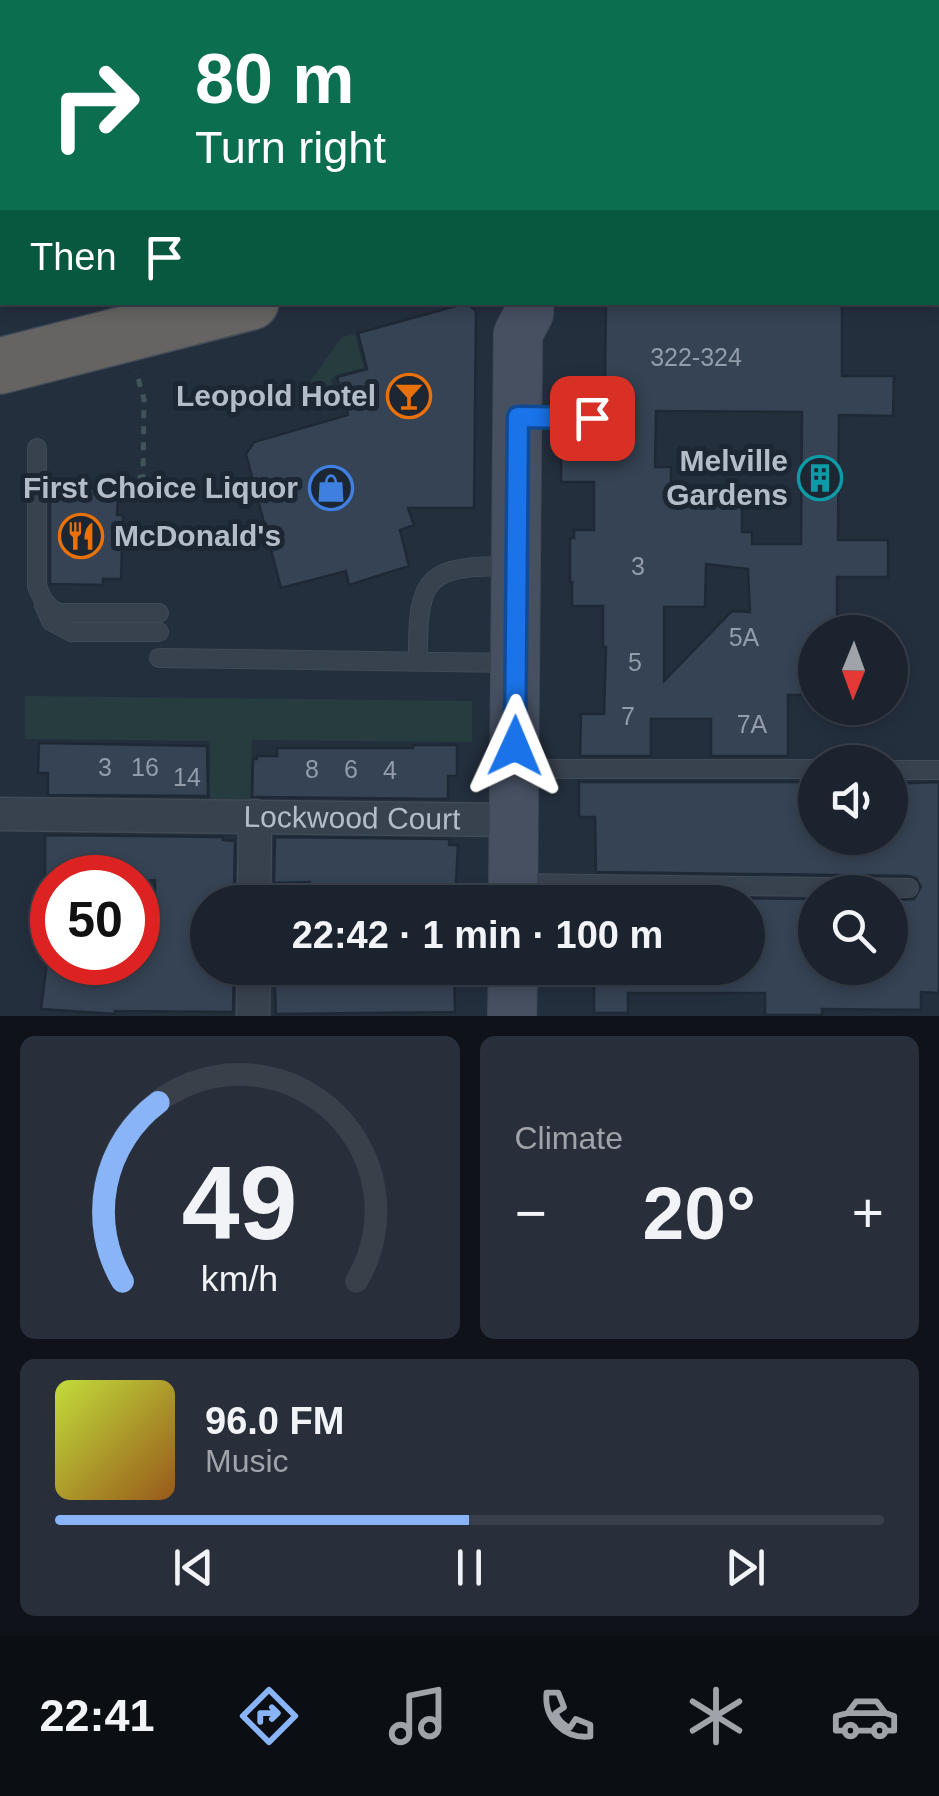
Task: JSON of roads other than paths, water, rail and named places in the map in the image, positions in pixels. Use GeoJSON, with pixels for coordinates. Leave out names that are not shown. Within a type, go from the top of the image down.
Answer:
{"type":"FeatureCollection","features":[{"type":"Feature","properties":{"kind":"highway"},"geometry":{"type":"LineString","coordinates":[[0,366],[239,305]]}},
{"type":"Feature","properties":{"kind":"main road"},"geometry":{"type":"LineString","coordinates":[[514,885],[517,313]]}},
{"type":"Feature","properties":{"kind":"main road"},"geometry":{"type":"LineString","coordinates":[[512,1016],[513,985]]}},
{"type":"Feature","properties":{"kind":"street","name":"Lockwood Court"},"geometry":{"type":"LineString","coordinates":[[0,814],[514,820]]}},
{"type":"Feature","properties":{"kind":"street"},"geometry":{"type":"LineString","coordinates":[[254,885],[255,816]]}},
{"type":"Feature","properties":{"kind":"street"},"geometry":{"type":"LineString","coordinates":[[253,1016],[254,985]]}},
{"type":"Feature","properties":{"kind":"lane"},"geometry":{"type":"LineString","coordinates":[[518,417],[592,418]]}},
{"type":"Feature","properties":{"kind":"lane"},"geometry":{"type":"LineString","coordinates":[[37,448],[37,586],[41,598],[58,613],[158,622]]}},
{"type":"Feature","properties":{"kind":"lane"},"geometry":{"type":"LineString","coordinates":[[418,662],[418,610],[430,581],[460,566],[516,566]]}},
{"type":"Feature","properties":{"kind":"lane"},"geometry":{"type":"LineString","coordinates":[[159,658],[516,663]]}},
{"type":"Feature","properties":{"kind":"lane"},"geometry":{"type":"LineString","coordinates":[[514,768],[798,770]]}},
{"type":"Feature","properties":{"kind":"lane"},"geometry":{"type":"LineString","coordinates":[[908,770],[939,770]]}},
{"type":"Feature","properties":{"kind":"lane"},"geometry":{"type":"LineString","coordinates":[[765,890],[910,888]]}},
{"type":"Feature","properties":{"kind":"place","name":"Leopold Hotel"},"geometry":{"type":"Point","coordinates":[409,396]}},
{"type":"Feature","properties":{"kind":"place","name":"Melville Gardens"},"geometry":{"type":"Point","coordinates":[820,478]}},
{"type":"Feature","properties":{"kind":"place","name":"First Choice Liquor"},"geometry":{"type":"Point","coordinates":[331,488]}},
{"type":"Feature","properties":{"kind":"place","name":"McDonald's"},"geometry":{"type":"Point","coordinates":[81,536]}}]}
